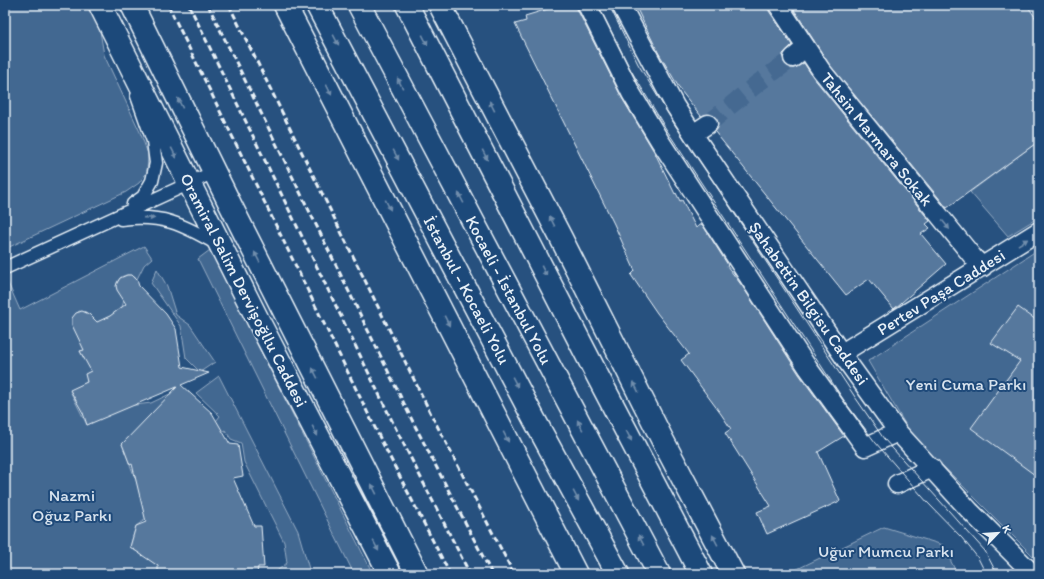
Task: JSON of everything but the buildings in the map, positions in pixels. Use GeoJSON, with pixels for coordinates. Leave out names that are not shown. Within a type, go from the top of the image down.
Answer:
{"type":"FeatureCollection","features":[{"type":"Feature","properties":{"kind":"main road","name":"Oramiral Salim Dervişoğllu Caddesi"},"geometry":{"type":"LineString","coordinates":[[100,5],[258,320],[390,574]]}},
{"type":"Feature","properties":{"kind":"main road","name":"Oramiral Salim Dervişoğllu Caddesi"},"geometry":{"type":"LineString","coordinates":[[132,5],[214,172],[417,574]]}},
{"type":"Feature","properties":{"kind":"main road"},"geometry":{"type":"LineString","coordinates":[[285,5],[576,574]]}},
{"type":"Feature","properties":{"kind":"main road","name":"İstanbul - Kocaeli Yolu"},"geometry":{"type":"LineString","coordinates":[[318,5],[534,418],[618,574]]}},
{"type":"Feature","properties":{"kind":"main road","name":"Kocaeli - İstanbul Yolu"},"geometry":{"type":"LineString","coordinates":[[359,5],[660,574]]}},
{"type":"Feature","properties":{"kind":"main road"},"geometry":{"type":"LineString","coordinates":[[408,5],[604,387],[702,574]]}},
{"type":"Feature","properties":{"kind":"main road"},"geometry":{"type":"LineString","coordinates":[[440,5],[561,238],[662,439],[733,574]]}},
{"type":"Feature","properties":{"kind":"street"},"geometry":{"type":"LineString","coordinates":[[587,5],[631,93],[660,141],[808,368],[865,447],[898,432]]}},
{"type":"Feature","properties":{"kind":"street","name":"Şahabettin Bilgisu Caddesi"},"geometry":{"type":"LineString","coordinates":[[621,5],[675,106],[693,134],[898,432],[970,511],[1033,574]]}},
{"type":"Feature","properties":{"kind":"street","name":"Tahsin Marmara Sokak"},"geometry":{"type":"LineString","coordinates":[[778,5],[800,53],[830,82],[968,251],[983,267]]}},
{"type":"Feature","properties":{"kind":"street"},"geometry":{"type":"LineString","coordinates":[[693,134],[708,124]]}},
{"type":"Feature","properties":{"kind":"street","name":"Pertev Paşa Caddesi"},"geometry":{"type":"LineString","coordinates":[[842,352],[983,267],[1039,231]]}},
{"type":"Feature","properties":{"kind":"street"},"geometry":{"type":"LineString","coordinates":[[897,484],[932,468]]}},
{"type":"Feature","properties":{"kind":"lane"},"geometry":{"type":"LineString","coordinates":[[110,220],[143,197],[152,181],[156,163],[152,141],[140,108],[126,56]]}},
{"type":"Feature","properties":{"kind":"lane"},"geometry":{"type":"LineString","coordinates":[[5,268],[214,172]]}},
{"type":"Feature","properties":{"kind":"lane"},"geometry":{"type":"LineString","coordinates":[[110,220],[136,217],[164,219],[195,231],[221,246]]}},
{"type":"Feature","properties":{"kind":"green space"},"geometry":{"type":"Polygon","coordinates":[[[5,5],[87,5],[100,31],[104,55],[140,132],[148,154],[147,172],[139,183],[126,192],[5,249],[5,5]]]}},
{"type":"Feature","properties":{"kind":"green space"},"geometry":{"type":"Polygon","coordinates":[[[1039,141],[1039,217],[1008,236],[970,192],[1039,141]]]}},
{"type":"Feature","properties":{"kind":"green space","name":"Nazmi Oğuz Parkı"},"geometry":{"type":"Polygon","coordinates":[[[144,246],[152,258],[144,265],[137,279],[127,275],[122,277],[117,284],[119,293],[125,297],[122,307],[110,316],[96,323],[86,312],[79,311],[72,318],[96,349],[80,351],[84,359],[118,357],[86,374],[87,382],[70,391],[87,425],[128,406],[151,403],[174,392],[122,444],[137,483],[146,519],[136,526],[130,547],[143,556],[153,549],[175,557],[158,574],[5,574],[5,284],[8,283],[20,310],[144,246]]]}},
{"type":"Feature","properties":{"kind":"green space","name":"Yeni Cuma Parkı"},"geometry":{"type":"Polygon","coordinates":[[[1039,249],[1039,562],[911,434],[868,361],[1039,249]]]}},
{"type":"Feature","properties":{"kind":"green space"},"geometry":{"type":"Polygon","coordinates":[[[210,250],[373,574],[354,574],[198,259],[210,250]]]}},
{"type":"Feature","properties":{"kind":"green space"},"geometry":{"type":"Polygon","coordinates":[[[157,269],[167,286],[176,315],[190,325],[215,362],[200,372],[186,358],[181,326],[151,283],[157,269]]]}},
{"type":"Feature","properties":{"kind":"green space"},"geometry":{"type":"Polygon","coordinates":[[[219,376],[298,531],[309,569],[309,574],[273,574],[287,563],[284,542],[244,462],[241,443],[231,439],[225,430],[212,438],[208,431],[220,416],[196,393],[219,376]]]}},
{"type":"Feature","properties":{"kind":"green space","name":"Uğur Mumcu Parkı"},"geometry":{"type":"Polygon","coordinates":[[[884,527],[943,545],[957,574],[787,574],[884,527]]]}},
{"type":"Feature","properties":{"kind":"tunnel"},"geometry":{"type":"LineString","coordinates":[[708,124],[758,83],[793,58]]}},
{"type":"Feature","properties":{"kind":"tram line"},"geometry":{"type":"LineString","coordinates":[[598,5],[629,67],[666,129],[845,402],[875,442],[928,503],[962,538],[978,558],[986,574]]}},
{"type":"Feature","properties":{"kind":"tram line"},"geometry":{"type":"LineString","coordinates":[[609,5],[638,64],[675,125],[855,397],[884,439],[985,551],[997,574]]}},
{"type":"Feature","properties":{"kind":"railway"},"geometry":{"type":"LineString","coordinates":[[168,5],[381,440],[450,574]]}},
{"type":"Feature","properties":{"kind":"railway"},"geometry":{"type":"LineString","coordinates":[[189,5],[397,431],[470,574]]}},
{"type":"Feature","properties":{"kind":"railway"},"geometry":{"type":"LineString","coordinates":[[208,5],[413,422],[492,574]]}},
{"type":"Feature","properties":{"kind":"railway"},"geometry":{"type":"LineString","coordinates":[[229,5],[430,412],[514,574]]}}]}
